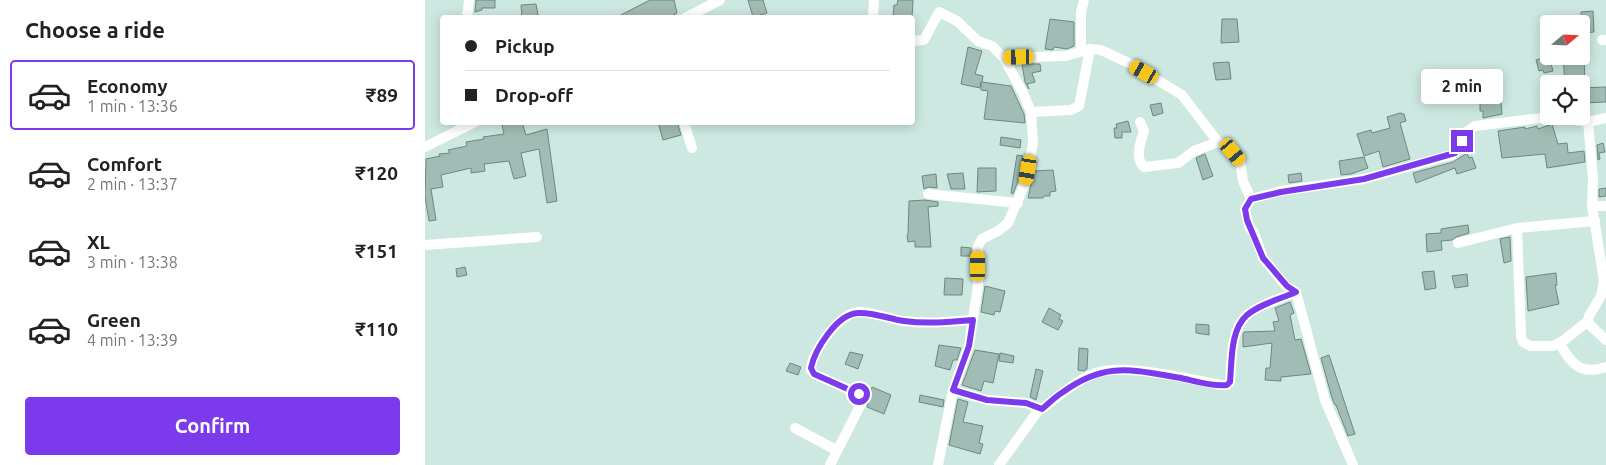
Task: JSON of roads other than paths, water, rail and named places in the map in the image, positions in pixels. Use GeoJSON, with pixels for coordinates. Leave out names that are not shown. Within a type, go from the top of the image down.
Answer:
{"type":"FeatureCollection","features":[{"type":"Feature","properties":{"kind":"street"},"geometry":{"type":"LineString","coordinates":[[467,15],[469,0]]}},
{"type":"Feature","properties":{"kind":"street"},"geometry":{"type":"LineString","coordinates":[[691,15],[720,0]]}},
{"type":"Feature","properties":{"kind":"street"},"geometry":{"type":"LineString","coordinates":[[873,15],[874,0]]}},
{"type":"Feature","properties":{"kind":"street"},"geometry":{"type":"LineString","coordinates":[[1031,112],[1071,110],[1079,106],[1085,50],[1081,27],[1081,12],[1084,0]]}},
{"type":"Feature","properties":{"kind":"street"},"geometry":{"type":"LineString","coordinates":[[915,41],[924,40],[939,12],[957,21],[978,40],[992,46],[1004,58],[1023,93],[1031,112],[1033,143],[1025,183],[1018,204],[1008,223],[979,241],[978,285],[969,346],[953,390],[938,465]]}},
{"type":"Feature","properties":{"kind":"street"},"geometry":{"type":"LineString","coordinates":[[1004,58],[1065,56],[1085,50],[1101,50],[1176,91],[1188,102],[1218,142],[1227,145],[1240,161],[1243,180],[1251,199]]}},
{"type":"Feature","properties":{"kind":"street"},"geometry":{"type":"LineString","coordinates":[[1353,465],[1325,400],[1296,292],[1287,286],[1263,258],[1247,220],[1245,209],[1251,199],[1281,192],[1364,179],[1451,155],[1460,147],[1465,133],[1475,126],[1540,118]]}},
{"type":"Feature","properties":{"kind":"street"},"geometry":{"type":"LineString","coordinates":[[1590,122],[1606,118]]}},
{"type":"Feature","properties":{"kind":"street"},"geometry":{"type":"LineString","coordinates":[[1140,122],[1144,130],[1139,143],[1139,159],[1144,167],[1181,162],[1194,152],[1218,142]]}},
{"type":"Feature","properties":{"kind":"street"},"geometry":{"type":"LineString","coordinates":[[425,148],[469,125]]}},
{"type":"Feature","properties":{"kind":"street"},"geometry":{"type":"LineString","coordinates":[[685,125],[692,148]]}},
{"type":"Feature","properties":{"kind":"street"},"geometry":{"type":"LineString","coordinates":[[1517,228],[1522,339],[1530,346],[1553,346],[1588,322],[1603,290],[1603,270],[1592,206],[1593,178],[1588,125]]}},
{"type":"Feature","properties":{"kind":"street"},"geometry":{"type":"LineString","coordinates":[[928,194],[1018,204]]}},
{"type":"Feature","properties":{"kind":"street"},"geometry":{"type":"LineString","coordinates":[[1592,206],[1606,206]]}},
{"type":"Feature","properties":{"kind":"street"},"geometry":{"type":"LineString","coordinates":[[1458,244],[1517,228],[1595,221]]}},
{"type":"Feature","properties":{"kind":"street"},"geometry":{"type":"LineString","coordinates":[[425,245],[537,237]]}},
{"type":"Feature","properties":{"kind":"street"},"geometry":{"type":"LineString","coordinates":[[999,465],[1040,408],[1042,409],[1060,393],[1102,371],[1130,370],[1227,385],[1230,382],[1236,334],[1244,319],[1257,309],[1296,292]]}},
{"type":"Feature","properties":{"kind":"street"},"geometry":{"type":"LineString","coordinates":[[830,465],[836,450],[862,403],[862,398],[859,394],[814,374],[811,368],[822,342],[840,321],[853,313],[903,321],[932,323],[973,320]]}},
{"type":"Feature","properties":{"kind":"street"},"geometry":{"type":"LineString","coordinates":[[1588,322],[1606,340]]}},
{"type":"Feature","properties":{"kind":"street"},"geometry":{"type":"LineString","coordinates":[[1559,343],[1570,361],[1578,368],[1606,367]]}},
{"type":"Feature","properties":{"kind":"street"},"geometry":{"type":"LineString","coordinates":[[953,390],[987,400],[1026,403],[1040,408]]}},
{"type":"Feature","properties":{"kind":"street"},"geometry":{"type":"LineString","coordinates":[[795,428],[836,450]]}}]}
